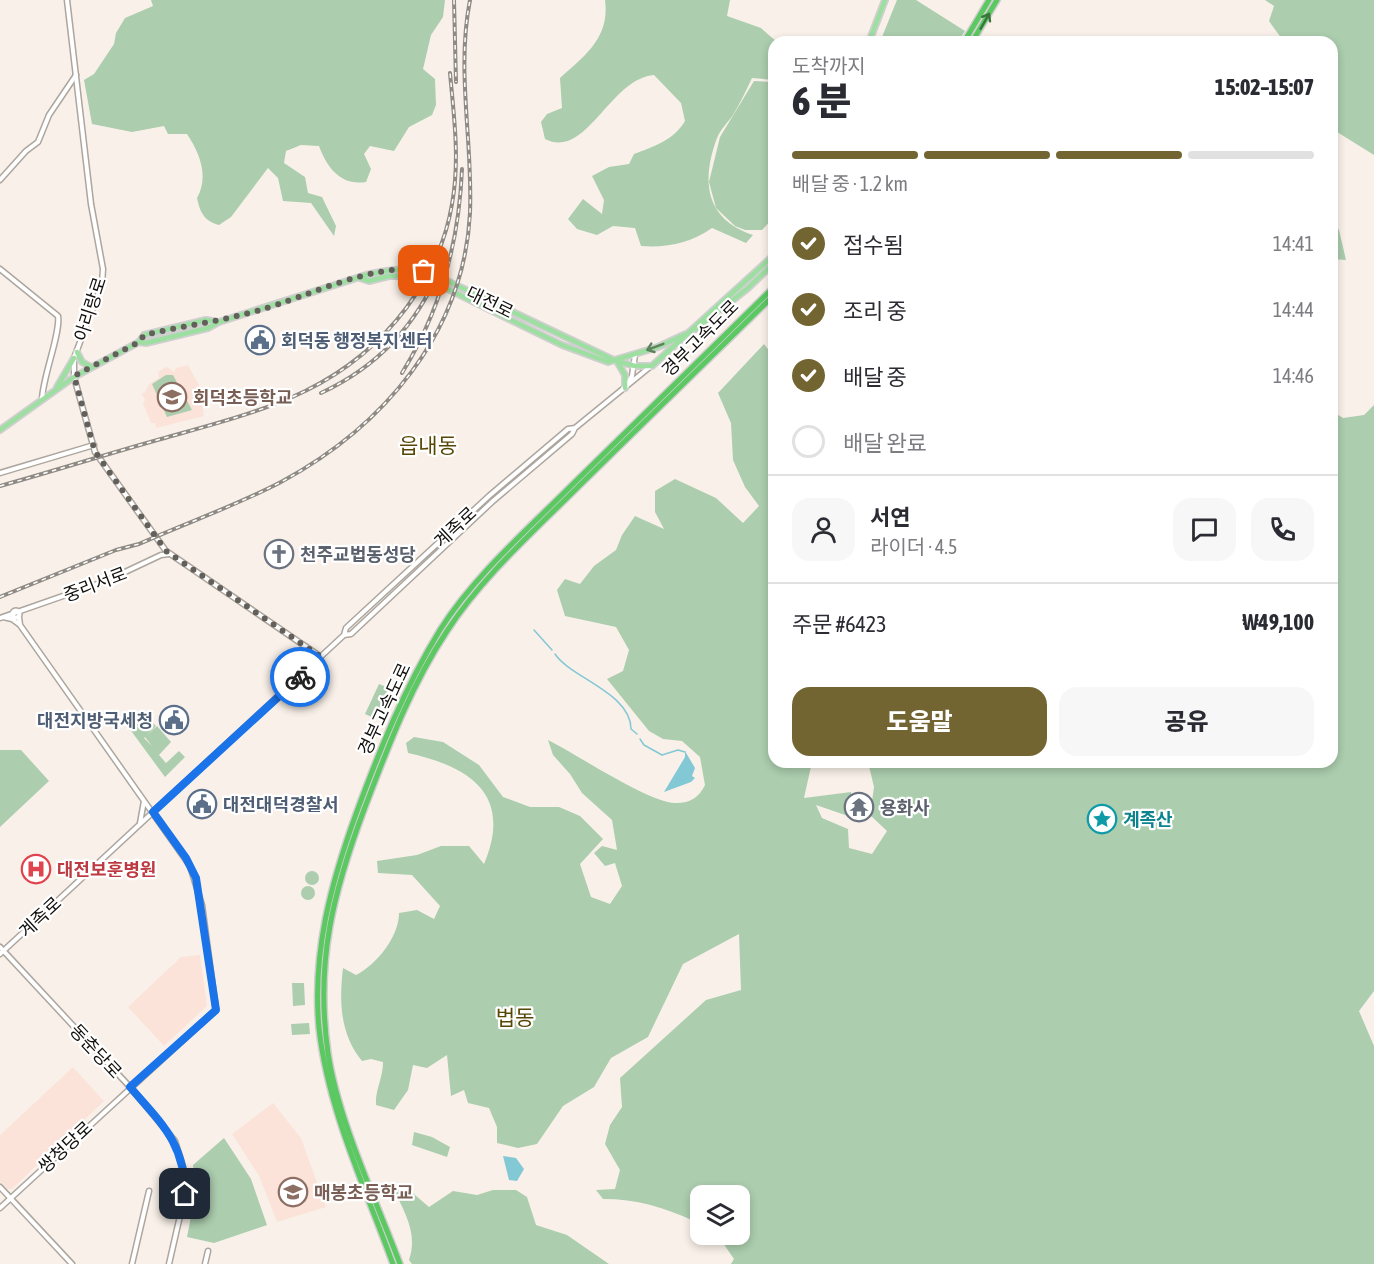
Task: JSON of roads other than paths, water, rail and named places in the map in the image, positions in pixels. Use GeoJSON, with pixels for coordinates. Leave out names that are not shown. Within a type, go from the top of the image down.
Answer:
{"type":"FeatureCollection","features":[{"type":"Feature","properties":{"kind":"highway"},"geometry":{"type":"LineString","coordinates":[[968,36],[989,0]]}},
{"type":"Feature","properties":{"kind":"highway"},"geometry":{"type":"LineString","coordinates":[[976,36],[997,0]]}},
{"type":"Feature","properties":{"kind":"highway","name":"경부고속도로"},"geometry":{"type":"LineString","coordinates":[[393,1264],[334,1101],[323,1056],[317,998],[327,903],[339,861],[386,734],[402,697],[441,628],[489,569],[768,293]]}},
{"type":"Feature","properties":{"kind":"highway","name":"경부고속도로"},"geometry":{"type":"LineString","coordinates":[[400,1264],[339,1100],[328,1054],[323,997],[326,940],[333,903],[345,861],[388,746],[406,706],[446,631],[494,572],[768,301]]}},
{"type":"Feature","properties":{"kind":"main road","name":"아리랑로"},"geometry":{"type":"LineString","coordinates":[[67,0],[91,204],[103,276],[74,358],[74,376],[94,446],[107,469],[170,554],[321,657]]}},
{"type":"Feature","properties":{"kind":"main road"},"geometry":{"type":"LineString","coordinates":[[871,36],[885,0]]}},
{"type":"Feature","properties":{"kind":"main road"},"geometry":{"type":"LineString","coordinates":[[0,180],[26,151],[38,142],[53,108],[76,75]]}},
{"type":"Feature","properties":{"kind":"main road"},"geometry":{"type":"LineString","coordinates":[[652,366],[768,261]]}},
{"type":"Feature","properties":{"kind":"main road"},"geometry":{"type":"LineString","coordinates":[[0,269],[58,316],[58,327],[43,383],[42,399]]}},
{"type":"Feature","properties":{"kind":"main road"},"geometry":{"type":"LineString","coordinates":[[625,388],[625,375],[616,361],[704,325],[768,269]]}},
{"type":"Feature","properties":{"kind":"main road","name":"대전로"},"geometry":{"type":"LineString","coordinates":[[0,430],[74,376],[139,342],[146,343],[208,328],[219,322],[360,278],[369,281],[389,276],[421,276],[576,351],[600,360],[635,366],[652,366]]}},
{"type":"Feature","properties":{"kind":"main road"},"geometry":{"type":"LineString","coordinates":[[77,352],[82,362],[92,367]]}},
{"type":"Feature","properties":{"kind":"main road"},"geometry":{"type":"LineString","coordinates":[[625,388],[633,376],[635,355]]}},
{"type":"Feature","properties":{"kind":"main road"},"geometry":{"type":"LineString","coordinates":[[56,389],[74,358]]}},
{"type":"Feature","properties":{"kind":"main road","name":"계족로"},"geometry":{"type":"LineString","coordinates":[[344,635],[351,634],[493,501],[572,434],[575,428],[652,366]]}},
{"type":"Feature","properties":{"kind":"main road","name":"계족로"},"geometry":{"type":"LineString","coordinates":[[1,950],[321,657],[344,635],[346,628],[489,495],[568,429],[575,428]]}},
{"type":"Feature","properties":{"kind":"main road"},"geometry":{"type":"LineString","coordinates":[[0,473],[94,446]]}},
{"type":"Feature","properties":{"kind":"main road"},"geometry":{"type":"LineString","coordinates":[[161,555],[163,546]]}},
{"type":"Feature","properties":{"kind":"main road","name":"중리서로"},"geometry":{"type":"LineString","coordinates":[[3,618],[106,581],[161,555],[170,554]]}},
{"type":"Feature","properties":{"kind":"main road"},"geometry":{"type":"LineString","coordinates":[[20,624],[26,610]]}},
{"type":"Feature","properties":{"kind":"main road"},"geometry":{"type":"LineString","coordinates":[[16,615],[20,624],[153,812]]}},
{"type":"Feature","properties":{"kind":"main road"},"geometry":{"type":"LineString","coordinates":[[3,618],[20,624]]}},
{"type":"Feature","properties":{"kind":"main road"},"geometry":{"type":"LineString","coordinates":[[140,824],[144,800]]}},
{"type":"Feature","properties":{"kind":"main road","name":"쌍청당로"},"geometry":{"type":"LineString","coordinates":[[0,1208],[216,1010],[196,878],[186,858],[153,812]]}},
{"type":"Feature","properties":{"kind":"main road","name":"동춘당로"},"geometry":{"type":"LineString","coordinates":[[1,950],[130,1087],[175,1141],[183,1163],[185,1194],[169,1264]]}},
{"type":"Feature","properties":{"kind":"main road"},"geometry":{"type":"LineString","coordinates":[[0,1187],[72,1264]]}},
{"type":"Feature","properties":{"kind":"main road"},"geometry":{"type":"LineString","coordinates":[[132,1264],[149,1191]]}},
{"type":"Feature","properties":{"kind":"main road"},"geometry":{"type":"LineString","coordinates":[[205,1264],[208,1251]]}},
{"type":"Feature","properties":{"kind":"water"},"geometry":{"type":"Polygon","coordinates":[[[685,751],[695,768],[692,776],[695,778],[691,782],[664,792],[685,757],[685,751]]]}},
{"type":"Feature","properties":{"kind":"water"},"geometry":{"type":"Polygon","coordinates":[[[503,1156],[516,1158],[524,1169],[517,1181],[509,1180],[503,1156]]]}},
{"type":"Feature","properties":{"kind":"waterway"},"geometry":{"type":"LineString","coordinates":[[534,630],[552,650]]}},
{"type":"Feature","properties":{"kind":"waterway"},"geometry":{"type":"LineString","coordinates":[[555,654],[563,663],[621,705],[628,716],[631,729],[637,734]]}},
{"type":"Feature","properties":{"kind":"waterway"},"geometry":{"type":"LineString","coordinates":[[640,739],[644,745],[662,755],[678,750],[685,752]]}},
{"type":"Feature","properties":{"kind":"railway"},"geometry":{"type":"LineString","coordinates":[[454,0],[456,82]]}},
{"type":"Feature","properties":{"kind":"railway"},"geometry":{"type":"LineString","coordinates":[[0,597],[116,550],[139,544],[281,482],[318,460],[353,434],[412,372],[434,336],[452,298],[464,257],[470,213],[465,80],[466,27],[470,0]]}},
{"type":"Feature","properties":{"kind":"railway"},"geometry":{"type":"LineString","coordinates":[[0,486],[265,408],[327,379],[355,360],[382,336],[407,307],[422,283],[436,258],[446,231],[456,171],[450,73]]}},
{"type":"Feature","properties":{"kind":"railway"},"geometry":{"type":"LineString","coordinates":[[402,373],[427,325],[446,275],[457,223],[462,169]]}},
{"type":"Feature","properties":{"kind":"railway"},"geometry":{"type":"LineString","coordinates":[[321,393],[360,371],[393,342],[420,308],[440,268]]}},
{"type":"Feature","properties":{"kind":"place","name":"회덕동 행정복지센터"},"geometry":{"type":"Point","coordinates":[260,340]}},
{"type":"Feature","properties":{"kind":"place","name":"회덕초등학교"},"geometry":{"type":"Point","coordinates":[172,397]}},
{"type":"Feature","properties":{"kind":"place","name":"천주교법동성당"},"geometry":{"type":"Point","coordinates":[279,554]}},
{"type":"Feature","properties":{"kind":"place","name":"대전지방국세청"},"geometry":{"type":"Point","coordinates":[174,720]}},
{"type":"Feature","properties":{"kind":"place","name":"대전대덕경찰서"},"geometry":{"type":"Point","coordinates":[202,804]}},
{"type":"Feature","properties":{"kind":"place","name":"용화사"},"geometry":{"type":"Point","coordinates":[859,807]}},
{"type":"Feature","properties":{"kind":"place","name":"계족산"},"geometry":{"type":"Point","coordinates":[1102,819]}},
{"type":"Feature","properties":{"kind":"place","name":"대전보훈병원"},"geometry":{"type":"Point","coordinates":[36,869]}},
{"type":"Feature","properties":{"kind":"place","name":"매봉초등학교"},"geometry":{"type":"Point","coordinates":[293,1192]}},
{"type":"Feature","properties":{"kind":"district","name":"읍내동"},"geometry":{"type":"Point","coordinates":[428,445]}},
{"type":"Feature","properties":{"kind":"district","name":"법동"},"geometry":{"type":"Point","coordinates":[515,1017]}}]}
